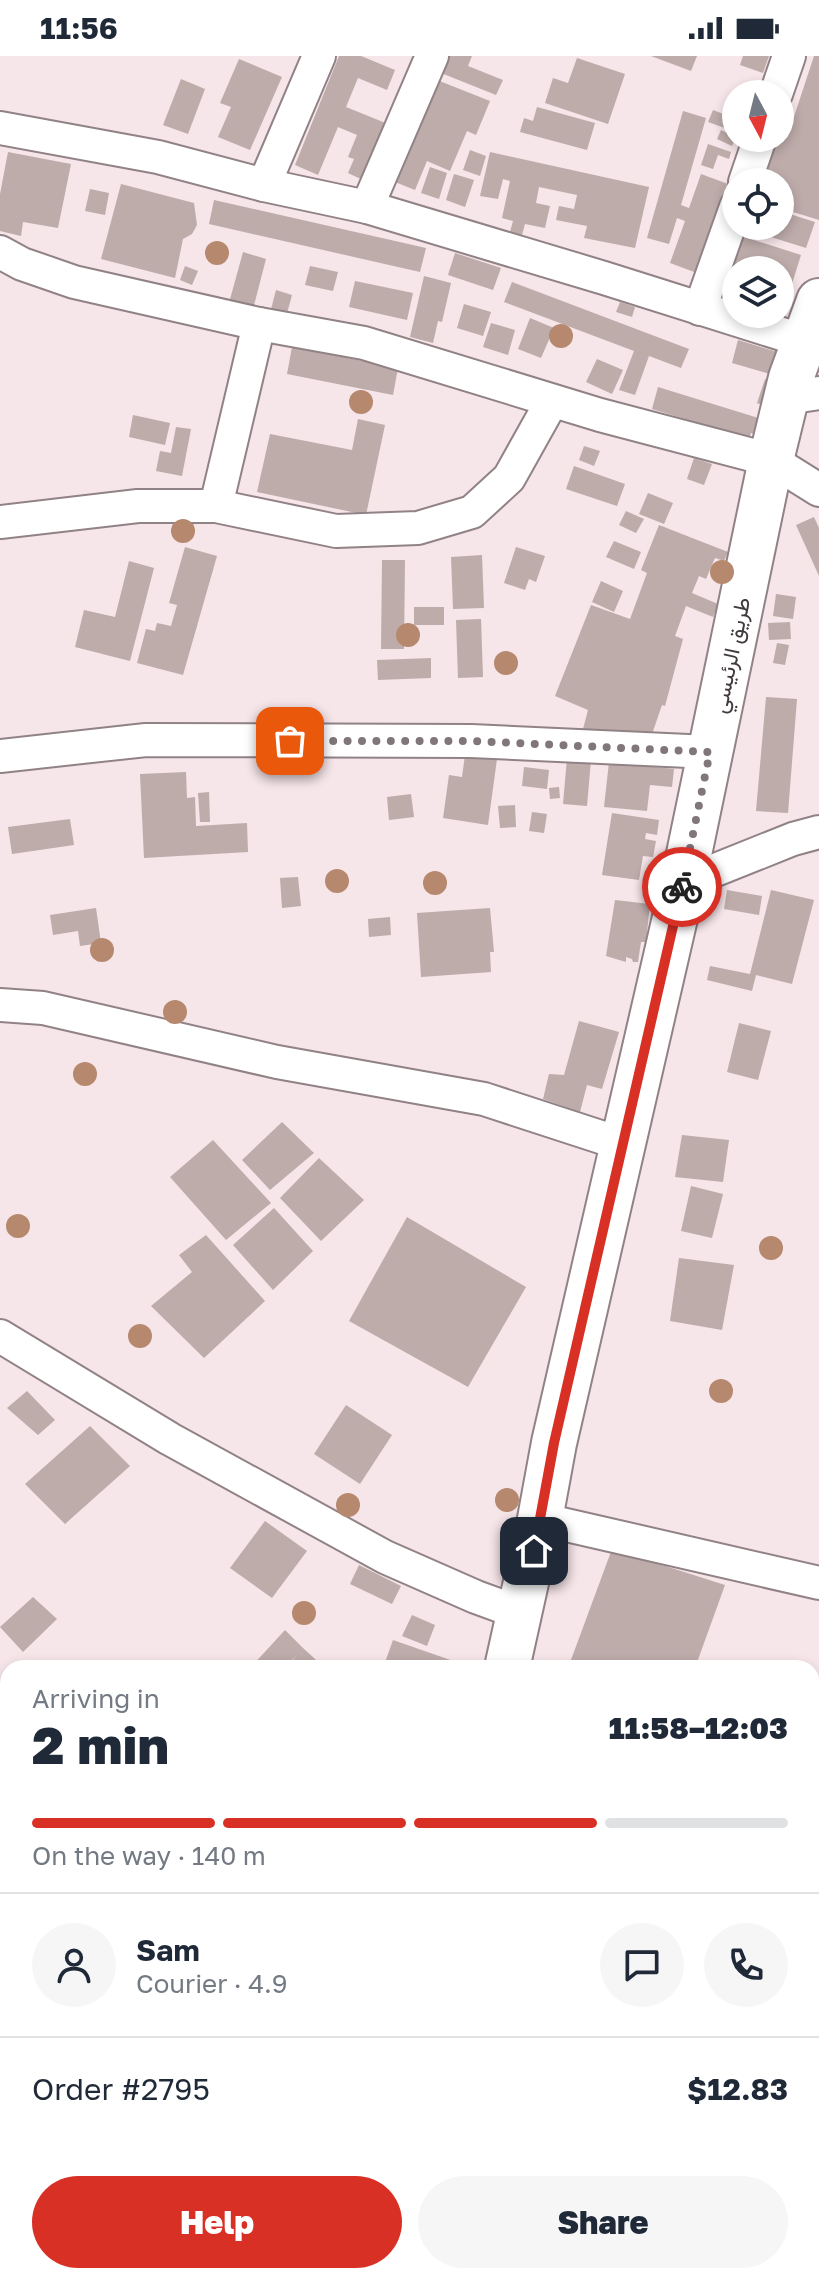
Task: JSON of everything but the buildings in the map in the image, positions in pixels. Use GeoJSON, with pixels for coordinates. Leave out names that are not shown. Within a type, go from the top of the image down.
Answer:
{"type":"FeatureCollection","features":[{"type":"Feature","properties":{"kind":"main road","name":"طريق الرئيسي"},"geometry":{"type":"LineString","coordinates":[[509,1660],[554,1443],[683,883],[771,460],[803,396],[804,341],[819,301]]}},
{"type":"Feature","properties":{"kind":"street"},"geometry":{"type":"LineString","coordinates":[[264,185],[319,56]]}},
{"type":"Feature","properties":{"kind":"street"},"geometry":{"type":"LineString","coordinates":[[367,207],[432,56]]}},
{"type":"Feature","properties":{"kind":"street"},"geometry":{"type":"LineString","coordinates":[[781,80],[789,56]]}},
{"type":"Feature","properties":{"kind":"street"},"geometry":{"type":"LineString","coordinates":[[0,128],[158,157],[264,185],[367,207],[804,341]]}},
{"type":"Feature","properties":{"kind":"street"},"geometry":{"type":"LineString","coordinates":[[700,309],[724,240]]}},
{"type":"Feature","properties":{"kind":"street"},"geometry":{"type":"LineString","coordinates":[[0,252],[22,264],[74,282],[259,324],[364,343],[552,401],[771,460],[819,490]]}},
{"type":"Feature","properties":{"kind":"street"},"geometry":{"type":"LineString","coordinates":[[216,506],[259,324]]}},
{"type":"Feature","properties":{"kind":"street"},"geometry":{"type":"LineString","coordinates":[[0,522],[138,506],[216,506],[336,531],[418,528],[472,512],[509,478],[552,401]]}},
{"type":"Feature","properties":{"kind":"street"},"geometry":{"type":"LineString","coordinates":[[0,756],[146,740],[471,741],[710,752]]}},
{"type":"Feature","properties":{"kind":"street"},"geometry":{"type":"LineString","coordinates":[[683,883],[793,839],[819,832]]}},
{"type":"Feature","properties":{"kind":"street"},"geometry":{"type":"LineString","coordinates":[[0,1005],[43,1008],[277,1062],[484,1099],[622,1144]]}},
{"type":"Feature","properties":{"kind":"street"},"geometry":{"type":"LineString","coordinates":[[0,1336],[170,1439],[385,1557],[520,1613]]}},
{"type":"Feature","properties":{"kind":"street"},"geometry":{"type":"LineString","coordinates":[[540,1519],[819,1583]]}},
{"type":"Feature","properties":{"kind":"way so far"},"geometry":{"type":"LineString","coordinates":[[290,741],[471,741],[710,752],[682,887]]}},
{"type":"Feature","properties":{"kind":"route"},"geometry":{"type":"LineString","coordinates":[[534,1551],[554,1443],[682,887]]}}]}
